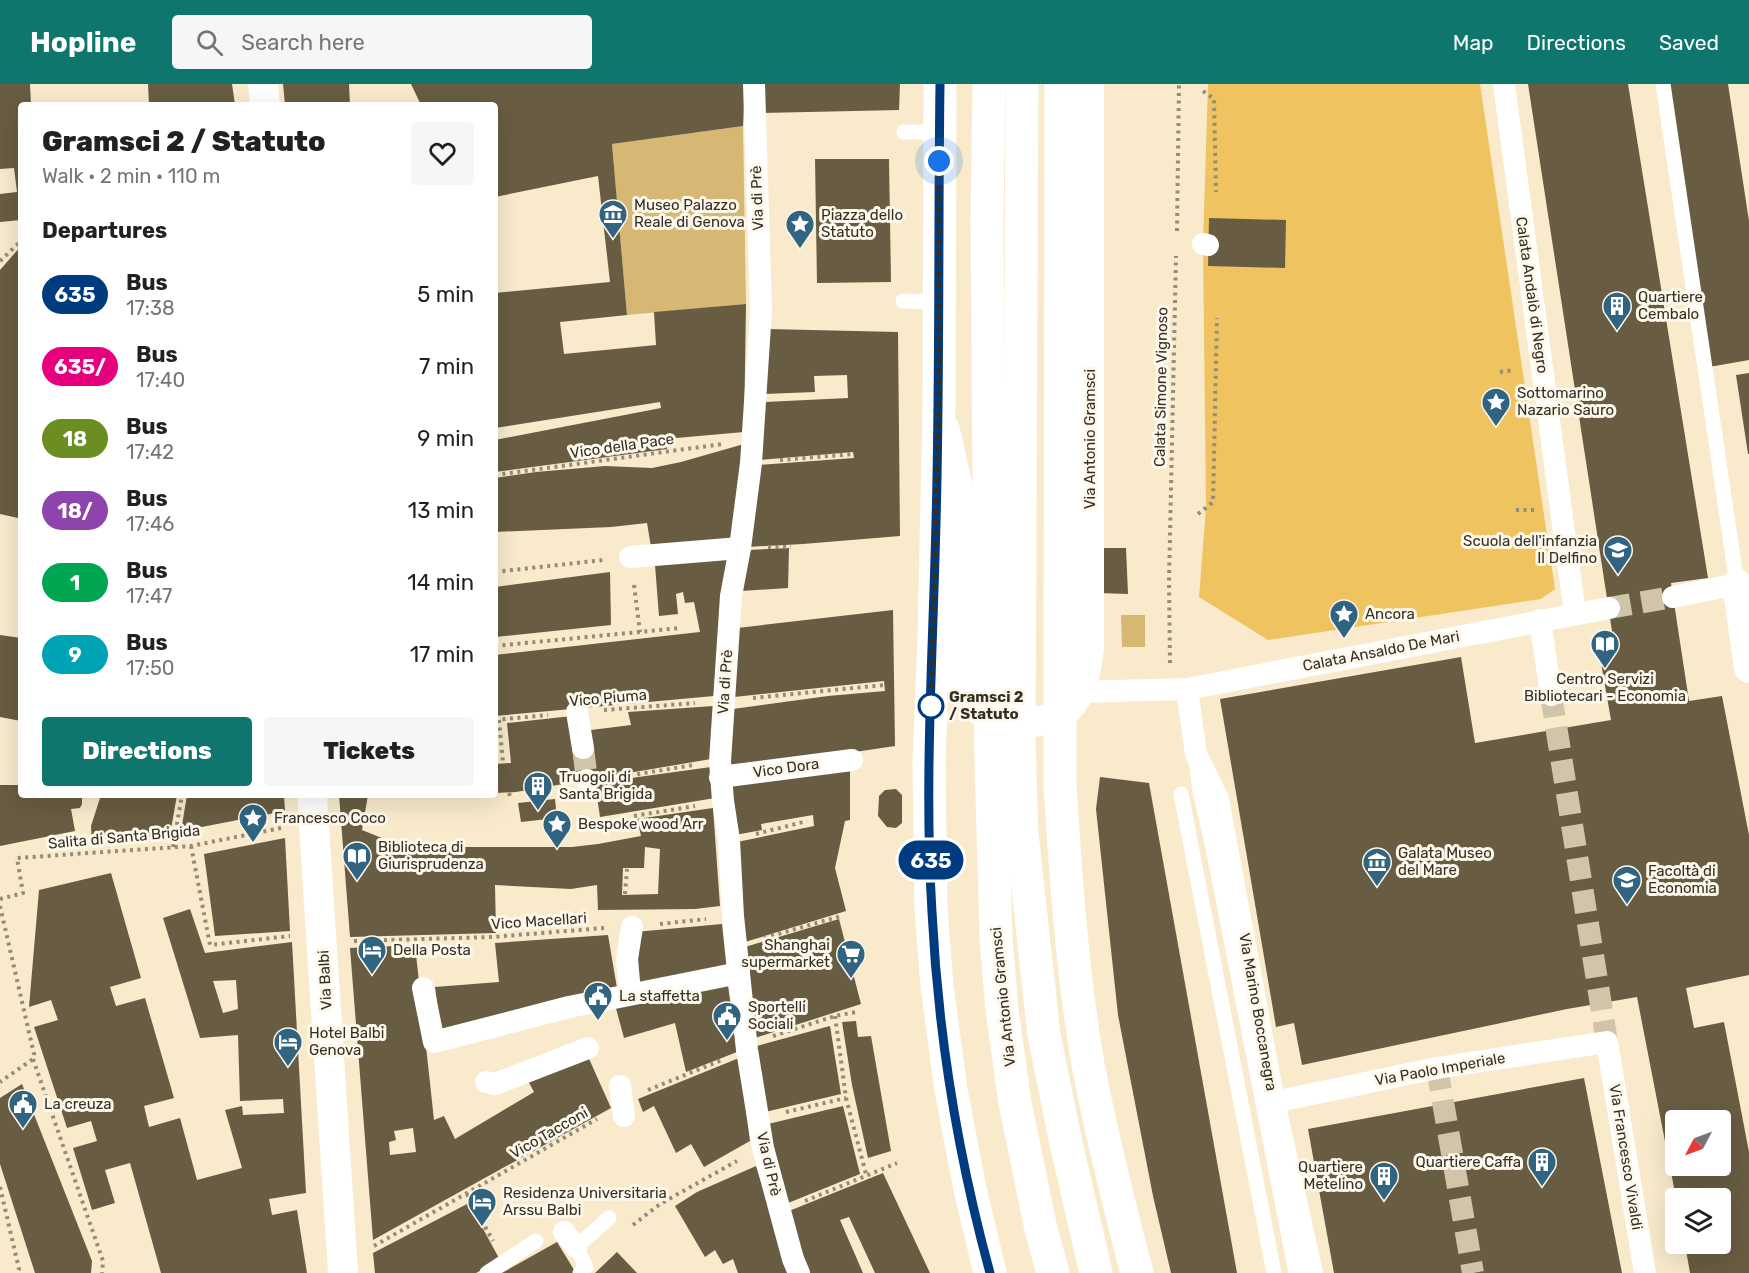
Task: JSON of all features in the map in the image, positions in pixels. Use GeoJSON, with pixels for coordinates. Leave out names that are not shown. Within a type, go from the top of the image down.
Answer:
{"type":"FeatureCollection","features":[{"type":"Feature","properties":{"kind":"main road","name":"Via Antonio Gramsci"},"geometry":{"type":"LineString","coordinates":[[940,84],[939,404],[929,749],[931,909],[937,986],[951,1090],[970,1189],[990,1273]]}},
{"type":"Feature","properties":{"kind":"main road","name":"Via Antonio Gramsci"},"geometry":{"type":"LineString","coordinates":[[989,84],[987,218],[991,716],[996,938],[1002,1010],[1015,1103],[1041,1229],[1053,1273]]}},
{"type":"Feature","properties":{"kind":"main road"},"geometry":{"type":"LineString","coordinates":[[1022,84],[1019,728],[1022,834],[1044,1035],[1096,1273]]}},
{"type":"Feature","properties":{"kind":"main road"},"geometry":{"type":"LineString","coordinates":[[1061,84],[1060,786],[1065,865],[1088,1063],[1111,1171],[1137,1273]]}},
{"type":"Feature","properties":{"kind":"street"},"geometry":{"type":"LineString","coordinates":[[263,84],[265,102]]}},
{"type":"Feature","properties":{"kind":"street","name":"Via di Prè"},"geometry":{"type":"LineString","coordinates":[[754,84],[761,310],[752,452],[740,548],[731,596],[720,769],[729,840],[733,916],[747,1047],[763,1148],[793,1259],[799,1273]]}},
{"type":"Feature","properties":{"kind":"street","name":"Via Antonio Gramsci"},"geometry":{"type":"LineString","coordinates":[[939,404],[964,515],[960,682],[966,696],[974,705],[991,716],[1012,721],[1042,721],[1055,717],[1068,708],[1079,692],[1086,672],[1089,649],[1089,84]]}},
{"type":"Feature","properties":{"kind":"street","name":"Calata Andalò di Negro"},"geometry":{"type":"LineString","coordinates":[[1504,84],[1575,614]]}},
{"type":"Feature","properties":{"kind":"street"},"geometry":{"type":"LineString","coordinates":[[630,557],[740,548]]}},
{"type":"Feature","properties":{"kind":"street"},"geometry":{"type":"LineString","coordinates":[[1673,597],[1737,584],[1749,668]]}},
{"type":"Feature","properties":{"kind":"street","name":"Calata Ansaldo De Mari"},"geometry":{"type":"LineString","coordinates":[[1079,692],[1179,690],[1608,608]]}},
{"type":"Feature","properties":{"kind":"street"},"geometry":{"type":"LineString","coordinates":[[1540,620],[1551,695]]}},
{"type":"Feature","properties":{"kind":"street","name":"Via Marino Boccanegra"},"geometry":{"type":"LineString","coordinates":[[1179,690],[1196,754],[1218,799],[1274,1102],[1312,1273]]}},
{"type":"Feature","properties":{"kind":"street"},"geometry":{"type":"LineString","coordinates":[[577,712],[583,748]]}},
{"type":"Feature","properties":{"kind":"street","name":"Vico Dora"},"geometry":{"type":"LineString","coordinates":[[720,769],[852,760]]}},
{"type":"Feature","properties":{"kind":"street","name":"Via Balbi"},"geometry":{"type":"LineString","coordinates":[[312,798],[343,1273]]}},
{"type":"Feature","properties":{"kind":"street"},"geometry":{"type":"LineString","coordinates":[[630,993],[627,959],[632,927]]}},
{"type":"Feature","properties":{"kind":"street"},"geometry":{"type":"LineString","coordinates":[[423,988],[434,1042],[630,993],[739,973]]}},
{"type":"Feature","properties":{"kind":"street","name":"Via Paolo Imperiale"},"geometry":{"type":"LineString","coordinates":[[1274,1102],[1437,1068],[1607,1042]]}},
{"type":"Feature","properties":{"kind":"street","name":"Via Francesco Vivaldi"},"geometry":{"type":"LineString","coordinates":[[1607,1042],[1645,1273]]}},
{"type":"Feature","properties":{"kind":"street"},"geometry":{"type":"LineString","coordinates":[[486,1082],[495,1084],[588,1048]]}},
{"type":"Feature","properties":{"kind":"street"},"geometry":{"type":"LineString","coordinates":[[624,1116],[630,1091]]}},
{"type":"Feature","properties":{"kind":"lane"},"geometry":{"type":"LineString","coordinates":[[1664,84],[1737,584]]}},
{"type":"Feature","properties":{"kind":"lane"},"geometry":{"type":"LineString","coordinates":[[904,132],[939,132]]}},
{"type":"Feature","properties":{"kind":"lane"},"geometry":{"type":"LineString","coordinates":[[903,301],[939,303]]}},
{"type":"Feature","properties":{"kind":"lane"},"geometry":{"type":"LineString","coordinates":[[1196,754],[1200,791],[1213,847],[1296,1273]]}},
{"type":"Feature","properties":{"kind":"lane"},"geometry":{"type":"LineString","coordinates":[[1181,794],[1274,1273]]}},
{"type":"Feature","properties":{"kind":"lane"},"geometry":{"type":"LineString","coordinates":[[580,1273],[586,1267],[570,1239],[609,1218]]}},
{"type":"Feature","properties":{"kind":"lane"},"geometry":{"type":"LineString","coordinates":[[487,1273],[536,1241]]}},
{"type":"Feature","properties":{"kind":"path"},"geometry":{"type":"LineString","coordinates":[[1177,241],[1179,84]]}},
{"type":"Feature","properties":{"kind":"path"},"geometry":{"type":"LineString","coordinates":[[1203,91],[1214,99],[1216,192]]}},
{"type":"Feature","properties":{"kind":"path"},"geometry":{"type":"LineString","coordinates":[[0,261],[18,244]]}},
{"type":"Feature","properties":{"kind":"path","name":"Calata Simone Vignoso"},"geometry":{"type":"LineString","coordinates":[[1176,253],[1169,582],[1179,690]]}},
{"type":"Feature","properties":{"kind":"path"},"geometry":{"type":"LineString","coordinates":[[1198,514],[1213,501],[1217,318]]}},
{"type":"Feature","properties":{"kind":"path"},"geometry":{"type":"LineString","coordinates":[[1500,372],[1521,370]]}},
{"type":"Feature","properties":{"kind":"path","name":"Vico della Pace"},"geometry":{"type":"LineString","coordinates":[[498,475],[752,452],[854,454]]}},
{"type":"Feature","properties":{"kind":"path"},"geometry":{"type":"LineString","coordinates":[[498,572],[630,557],[640,632]]}},
{"type":"Feature","properties":{"kind":"path"},"geometry":{"type":"LineString","coordinates":[[498,646],[680,627]]}},
{"type":"Feature","properties":{"kind":"path","name":"Vico Piuma"},"geometry":{"type":"LineString","coordinates":[[498,720],[884,685]]}},
{"type":"Feature","properties":{"kind":"path"},"geometry":{"type":"LineString","coordinates":[[498,727],[503,763]]}},
{"type":"Feature","properties":{"kind":"path"},"geometry":{"type":"LineString","coordinates":[[593,780],[720,769]]}},
{"type":"Feature","properties":{"kind":"path"},"geometry":{"type":"LineString","coordinates":[[173,847],[181,798]]}},
{"type":"Feature","properties":{"kind":"path"},"geometry":{"type":"LineString","coordinates":[[634,816],[723,801]]}},
{"type":"Feature","properties":{"kind":"path"},"geometry":{"type":"LineString","coordinates":[[729,840],[807,821]]}},
{"type":"Feature","properties":{"kind":"path","name":"Salita di Santa Brigida"},"geometry":{"type":"LineString","coordinates":[[0,899],[23,893],[17,858],[191,846],[291,826]]}},
{"type":"Feature","properties":{"kind":"path"},"geometry":{"type":"LineString","coordinates":[[191,846],[210,945],[297,935]]}},
{"type":"Feature","properties":{"kind":"path"},"geometry":{"type":"LineString","coordinates":[[625,894],[627,869]]}},
{"type":"Feature","properties":{"kind":"path"},"geometry":{"type":"LineString","coordinates":[[0,906],[34,1054],[33,1059],[103,1261],[102,1273]]}},
{"type":"Feature","properties":{"kind":"path","name":"Vico Macellari"},"geometry":{"type":"LineString","coordinates":[[345,941],[492,937],[632,927],[733,916]]}},
{"type":"Feature","properties":{"kind":"path"},"geometry":{"type":"LineString","coordinates":[[736,945],[841,916]]}},
{"type":"Feature","properties":{"kind":"path"},"geometry":{"type":"LineString","coordinates":[[630,1091],[658,1085],[747,1047],[835,1016],[856,1012]]}},
{"type":"Feature","properties":{"kind":"path"},"geometry":{"type":"LineString","coordinates":[[835,1016],[846,1098],[866,1174]]}},
{"type":"Feature","properties":{"kind":"path"},"geometry":{"type":"LineString","coordinates":[[0,1082],[33,1059]]}},
{"type":"Feature","properties":{"kind":"path"},"geometry":{"type":"LineString","coordinates":[[759,1118],[846,1098]]}},
{"type":"Feature","properties":{"kind":"path","name":"Vico Tacconi"},"geometry":{"type":"LineString","coordinates":[[368,1249],[602,1117]]}},
{"type":"Feature","properties":{"kind":"path"},"geometry":{"type":"LineString","coordinates":[[660,1204],[763,1148]]}},
{"type":"Feature","properties":{"kind":"path"},"geometry":{"type":"LineString","coordinates":[[780,1213],[866,1174],[897,1163]]}},
{"type":"Feature","properties":{"kind":"path"},"geometry":{"type":"LineString","coordinates":[[0,1187],[19,1269],[17,1273]]}},
{"type":"Feature","properties":{"kind":"path"},"geometry":{"type":"LineString","coordinates":[[467,1194],[479,1215]]}},
{"type":"Feature","properties":{"kind":"shaded area"},"geometry":{"type":"Polygon","coordinates":[[[1208,84],[1480,84],[1555,589],[1541,599],[1268,640],[1199,597],[1206,508],[1203,244],[1208,84]]]}},
{"type":"Feature","properties":{"kind":"shaded area"},"geometry":{"type":"Polygon","coordinates":[[[743,126],[746,304],[627,315],[612,144],[743,126]]]}},
{"type":"Feature","properties":{"kind":"shaded area"},"geometry":{"type":"Polygon","coordinates":[[[1121,615],[1145,615],[1145,647],[1122,647],[1121,615]]]}},
{"type":"Feature","properties":{"kind":"building"},"geometry":{"type":"Polygon","coordinates":[[[0,84],[30,84],[31,102],[18,102],[18,220],[0,222],[0,194],[17,192],[14,168],[0,169],[0,84]]]}},
{"type":"Feature","properties":{"kind":"building"},"geometry":{"type":"Polygon","coordinates":[[[148,84],[232,84],[235,102],[149,102],[148,84]]]}},
{"type":"Feature","properties":{"kind":"building"},"geometry":{"type":"Polygon","coordinates":[[[283,84],[349,84],[350,102],[285,102],[283,84]]]}},
{"type":"Feature","properties":{"kind":"building"},"geometry":{"type":"Polygon","coordinates":[[[411,84],[745,84],[743,126],[612,144],[627,315],[560,322],[564,354],[656,345],[654,312],[746,304],[744,432],[665,439],[667,449],[498,472],[498,439],[661,408],[660,402],[498,428],[498,293],[610,282],[598,176],[498,196],[498,102],[420,102],[411,84]]]}},
{"type":"Feature","properties":{"kind":"building"},"geometry":{"type":"Polygon","coordinates":[[[762,84],[900,84],[899,110],[760,113],[762,84]]]}},
{"type":"Feature","properties":{"kind":"building"},"geometry":{"type":"Polygon","coordinates":[[[1528,84],[1628,84],[1708,578],[1671,583],[1689,701],[1722,696],[1749,835],[1749,975],[1686,988],[1694,1028],[1724,1022],[1749,1152],[1749,1273],[1690,1273],[1687,1254],[1731,1254],[1731,1188],[1674,1188],[1672,1176],[1731,1176],[1731,1110],[1665,1110],[1665,1141],[1637,997],[1567,1009],[1302,1065],[1294,1023],[1276,1027],[1220,699],[1461,657],[1475,743],[1611,720],[1596,634],[1612,631],[1528,84]]]}},
{"type":"Feature","properties":{"kind":"building"},"geometry":{"type":"Polygon","coordinates":[[[1666,84],[1728,84],[1749,221],[1749,360],[1709,367],[1666,84]]]}},
{"type":"Feature","properties":{"kind":"building"},"geometry":{"type":"Polygon","coordinates":[[[815,159],[889,159],[891,282],[817,283],[815,159]]]}},
{"type":"Feature","properties":{"kind":"building"},"geometry":{"type":"Polygon","coordinates":[[[1209,218],[1286,220],[1285,268],[1208,266],[1209,218]]]}},
{"type":"Feature","properties":{"kind":"building"},"geometry":{"type":"Polygon","coordinates":[[[18,249],[18,518],[0,514],[0,270],[18,249]]]}},
{"type":"Feature","properties":{"kind":"building"},"geometry":{"type":"Polygon","coordinates":[[[767,329],[898,332],[900,536],[747,547],[757,465],[854,458],[853,452],[758,460],[765,402],[848,398],[847,375],[814,376],[815,392],[764,394],[767,329]]]}},
{"type":"Feature","properties":{"kind":"building"},"geometry":{"type":"Polygon","coordinates":[[[1749,373],[1749,454],[1748,454],[1736,375],[1749,373]]]}},
{"type":"Feature","properties":{"kind":"building"},"geometry":{"type":"Polygon","coordinates":[[[744,444],[734,546],[652,553],[647,523],[611,527],[498,532],[498,478],[605,466],[652,468],[744,444]]]}},
{"type":"Feature","properties":{"kind":"building"},"geometry":{"type":"Polygon","coordinates":[[[789,548],[788,588],[741,591],[746,550],[789,548]]]}},
{"type":"Feature","properties":{"kind":"building"},"geometry":{"type":"Polygon","coordinates":[[[1098,548],[1126,548],[1128,594],[1099,593],[1098,548]]]}},
{"type":"Feature","properties":{"kind":"building"},"geometry":{"type":"Polygon","coordinates":[[[730,552],[714,696],[498,716],[498,655],[700,632],[694,602],[685,603],[683,592],[676,594],[678,614],[659,616],[655,565],[730,552]]]}},
{"type":"Feature","properties":{"kind":"building"},"geometry":{"type":"Polygon","coordinates":[[[610,572],[611,625],[498,637],[498,587],[610,572]]]}},
{"type":"Feature","properties":{"kind":"building"},"geometry":{"type":"Polygon","coordinates":[[[893,610],[895,746],[728,771],[733,709],[885,691],[884,681],[734,697],[737,628],[893,610]]]}},
{"type":"Feature","properties":{"kind":"building"},"geometry":{"type":"Polygon","coordinates":[[[0,635],[18,638],[18,720],[0,717],[0,635]]]}},
{"type":"Feature","properties":{"kind":"building"},"geometry":{"type":"Polygon","coordinates":[[[713,706],[711,759],[516,792],[498,793],[498,764],[511,763],[507,723],[572,716],[591,730],[631,725],[628,712],[713,706]]]}},
{"type":"Feature","properties":{"kind":"building"},"geometry":{"type":"Polygon","coordinates":[[[850,765],[850,820],[845,821],[835,868],[846,911],[745,942],[737,842],[814,826],[813,815],[761,824],[762,830],[735,835],[728,783],[850,765]]]}},
{"type":"Feature","properties":{"kind":"building"},"geometry":{"type":"Polygon","coordinates":[[[711,767],[715,798],[600,817],[595,783],[711,767]]]}},
{"type":"Feature","properties":{"kind":"building"},"geometry":{"type":"Polygon","coordinates":[[[1100,777],[1149,783],[1237,1273],[1171,1273],[1153,1196],[1118,1015],[1096,809],[1100,777]]]}},
{"type":"Feature","properties":{"kind":"building"},"geometry":{"type":"Polygon","coordinates":[[[0,785],[18,785],[18,798],[82,798],[80,808],[71,809],[75,831],[0,846],[0,785]]]}},
{"type":"Feature","properties":{"kind":"building"},"geometry":{"type":"Polygon","coordinates":[[[896,789],[902,795],[902,823],[896,828],[887,827],[878,816],[879,796],[885,790],[896,789]]]}},
{"type":"Feature","properties":{"kind":"building"},"geometry":{"type":"Polygon","coordinates":[[[100,798],[176,798],[170,835],[92,845],[91,826],[100,798]]]}},
{"type":"Feature","properties":{"kind":"building"},"geometry":{"type":"Polygon","coordinates":[[[186,798],[284,798],[285,811],[181,831],[186,798]]]}},
{"type":"Feature","properties":{"kind":"building"},"geometry":{"type":"Polygon","coordinates":[[[339,798],[367,798],[362,830],[404,847],[572,847],[598,844],[641,836],[637,819],[713,808],[720,906],[695,909],[598,910],[597,885],[571,889],[495,885],[496,933],[350,937],[339,798]],[[645,847],[644,868],[623,868],[622,895],[658,894],[660,849],[645,847]]]}},
{"type":"Feature","properties":{"kind":"building","name":"Truogoli di Santa Brigida"},"geometry":{"type":"Polygon","coordinates":[[[555,799],[557,818],[521,822],[518,803],[555,799]]]}},
{"type":"Feature","properties":{"kind":"building"},"geometry":{"type":"Polygon","coordinates":[[[285,838],[290,931],[215,936],[204,854],[285,838]]]}},
{"type":"Feature","properties":{"kind":"building"},"geometry":{"type":"Polygon","coordinates":[[[111,873],[141,978],[110,987],[116,1006],[145,998],[174,1098],[144,1106],[149,1127],[180,1118],[197,1180],[242,1168],[225,1110],[242,1106],[243,1115],[284,1113],[283,1099],[240,1101],[238,1035],[200,1038],[163,918],[190,909],[205,953],[292,942],[306,1193],[269,1199],[272,1215],[297,1210],[307,1273],[161,1273],[130,1163],[105,1170],[115,1203],[92,1210],[73,1148],[97,1141],[91,1121],[67,1128],[34,1027],[58,1020],[51,1000],[29,1007],[39,890],[111,873]],[[236,980],[213,981],[223,1013],[238,1009],[236,980]]]}},
{"type":"Feature","properties":{"kind":"building"},"geometry":{"type":"Polygon","coordinates":[[[839,919],[861,1004],[755,1038],[745,947],[839,919]]]}},
{"type":"Feature","properties":{"kind":"building"},"geometry":{"type":"Polygon","coordinates":[[[722,924],[727,972],[634,990],[635,932],[722,924]]]}},
{"type":"Feature","properties":{"kind":"building"},"geometry":{"type":"Polygon","coordinates":[[[608,935],[618,994],[441,1032],[435,987],[499,982],[495,943],[608,935]]]}},
{"type":"Feature","properties":{"kind":"building"},"geometry":{"type":"Polygon","coordinates":[[[415,945],[434,1120],[444,1116],[455,1139],[534,1092],[527,1079],[586,1052],[611,1108],[373,1240],[350,948],[415,945]],[[413,1128],[394,1131],[396,1140],[389,1142],[390,1155],[416,1152],[413,1128]]]}},
{"type":"Feature","properties":{"kind":"building"},"geometry":{"type":"Polygon","coordinates":[[[727,978],[737,1052],[686,1072],[675,1023],[624,1038],[614,1001],[727,978]]]}},
{"type":"Feature","properties":{"kind":"building"},"geometry":{"type":"Polygon","coordinates":[[[856,1021],[858,1037],[871,1036],[891,1151],[868,1158],[852,1085],[842,1022],[856,1021]]]}},
{"type":"Feature","properties":{"kind":"building"},"geometry":{"type":"Polygon","coordinates":[[[830,1026],[841,1094],[765,1112],[753,1047],[830,1026]]]}},
{"type":"Feature","properties":{"kind":"building"},"geometry":{"type":"Polygon","coordinates":[[[739,1058],[750,1141],[704,1167],[691,1144],[676,1153],[654,1106],[643,1112],[638,1099],[739,1058]]]}},
{"type":"Feature","properties":{"kind":"building"},"geometry":{"type":"Polygon","coordinates":[[[1584,1078],[1622,1273],[1334,1273],[1308,1129],[1584,1078]]]}},
{"type":"Feature","properties":{"kind":"building"},"geometry":{"type":"Polygon","coordinates":[[[22,1084],[92,1261],[91,1273],[35,1273],[0,1164],[0,1098],[22,1084]]]}},
{"type":"Feature","properties":{"kind":"building"},"geometry":{"type":"Polygon","coordinates":[[[843,1106],[860,1174],[788,1203],[768,1124],[843,1106]]]}},
{"type":"Feature","properties":{"kind":"building"},"geometry":{"type":"Polygon","coordinates":[[[756,1166],[789,1273],[738,1273],[733,1259],[723,1264],[715,1250],[705,1257],[675,1206],[697,1192],[756,1166]]]}},
{"type":"Feature","properties":{"kind":"building"},"geometry":{"type":"Polygon","coordinates":[[[883,1173],[930,1273],[875,1273],[849,1217],[840,1220],[863,1273],[809,1273],[789,1211],[883,1173]]]}},
{"type":"Feature","properties":{"kind":"building"},"geometry":{"type":"Polygon","coordinates":[[[469,1203],[500,1260],[476,1273],[375,1273],[373,1253],[469,1203]]]}},
{"type":"Feature","properties":{"kind":"building"},"geometry":{"type":"Polygon","coordinates":[[[557,1242],[576,1273],[502,1273],[557,1242]]]}},
{"type":"Feature","properties":{"kind":"building"},"geometry":{"type":"Polygon","coordinates":[[[617,1252],[637,1273],[595,1273],[617,1252]]]}},
{"type":"Feature","properties":{"kind":"tunnel"},"geometry":{"type":"LineString","coordinates":[[1609,608],[1673,597]]}},
{"type":"Feature","properties":{"kind":"tunnel"},"geometry":{"type":"LineString","coordinates":[[1551,695],[1607,1042]]}},
{"type":"Feature","properties":{"kind":"tunnel"},"geometry":{"type":"LineString","coordinates":[[583,748],[587,780]]}},
{"type":"Feature","properties":{"kind":"tunnel"},"geometry":{"type":"LineString","coordinates":[[1437,1068],[1473,1273]]}},
{"type":"Feature","properties":{"kind":"bus line","name":"635"},"geometry":{"type":"LineString","coordinates":[[940,84],[939,404],[929,762],[931,909],[937,986],[951,1090],[970,1189],[990,1273]]}},
{"type":"Feature","properties":{"kind":"place","name":"Museo Palazzo Reale di Genova"},"geometry":{"type":"Point","coordinates":[613,240]}},
{"type":"Feature","properties":{"kind":"place","name":"Piazza dello Statuto"},"geometry":{"type":"Point","coordinates":[800,250]}},
{"type":"Feature","properties":{"kind":"place","name":"Quartiere Cembalo"},"geometry":{"type":"Point","coordinates":[1617,332]}},
{"type":"Feature","properties":{"kind":"place","name":"Sottomarino Nazario Sauro"},"geometry":{"type":"Point","coordinates":[1496,428]}},
{"type":"Feature","properties":{"kind":"place","name":"Scuola dell'infanzia Il Delfino"},"geometry":{"type":"Point","coordinates":[1618,576]}},
{"type":"Feature","properties":{"kind":"place","name":"Ancora"},"geometry":{"type":"Point","coordinates":[1344,640]}},
{"type":"Feature","properties":{"kind":"place","name":"Centro Servizi Bibliotecari - Economia"},"geometry":{"type":"Point","coordinates":[1605,670]}},
{"type":"Feature","properties":{"kind":"place","name":"Gramsci 2 / Statuto"},"geometry":{"type":"Point","coordinates":[931,706]}},
{"type":"Feature","properties":{"kind":"place","name":"Truogoli di Santa Brigida"},"geometry":{"type":"Point","coordinates":[538,812]}},
{"type":"Feature","properties":{"kind":"place","name":"Francesco Coco"},"geometry":{"type":"Point","coordinates":[253,844]}},
{"type":"Feature","properties":{"kind":"place","name":"Bespoke wood Arr"},"geometry":{"type":"Point","coordinates":[557,850]}},
{"type":"Feature","properties":{"kind":"place","name":"Biblioteca di Giurisprudenza"},"geometry":{"type":"Point","coordinates":[357,882]}},
{"type":"Feature","properties":{"kind":"place","name":"Galata Museo del Mare"},"geometry":{"type":"Point","coordinates":[1377,888]}},
{"type":"Feature","properties":{"kind":"place","name":"Facoltà di Economia"},"geometry":{"type":"Point","coordinates":[1627,906]}},
{"type":"Feature","properties":{"kind":"place","name":"Della Posta"},"geometry":{"type":"Point","coordinates":[372,976]}},
{"type":"Feature","properties":{"kind":"place","name":"Shanghai supermarket"},"geometry":{"type":"Point","coordinates":[851,980]}},
{"type":"Feature","properties":{"kind":"place","name":"La staffetta"},"geometry":{"type":"Point","coordinates":[598,1022]}},
{"type":"Feature","properties":{"kind":"place","name":"Sportelli Sociali"},"geometry":{"type":"Point","coordinates":[727,1042]}},
{"type":"Feature","properties":{"kind":"place","name":"Hotel Balbi Genova"},"geometry":{"type":"Point","coordinates":[288,1068]}},
{"type":"Feature","properties":{"kind":"place","name":"La creuza"},"geometry":{"type":"Point","coordinates":[23,1130]}},
{"type":"Feature","properties":{"kind":"place","name":"Quartiere Caffa"},"geometry":{"type":"Point","coordinates":[1542,1188]}},
{"type":"Feature","properties":{"kind":"place","name":"Quartiere Metelino"},"geometry":{"type":"Point","coordinates":[1384,1202]}},
{"type":"Feature","properties":{"kind":"place","name":"Residenza Universitaria Arssu Balbi"},"geometry":{"type":"Point","coordinates":[482,1228]}},
{"type":"Feature","properties":{"kind":"route"},"geometry":{"type":"LineString","coordinates":[[931,706],[939,404],[939,161]]}}]}
